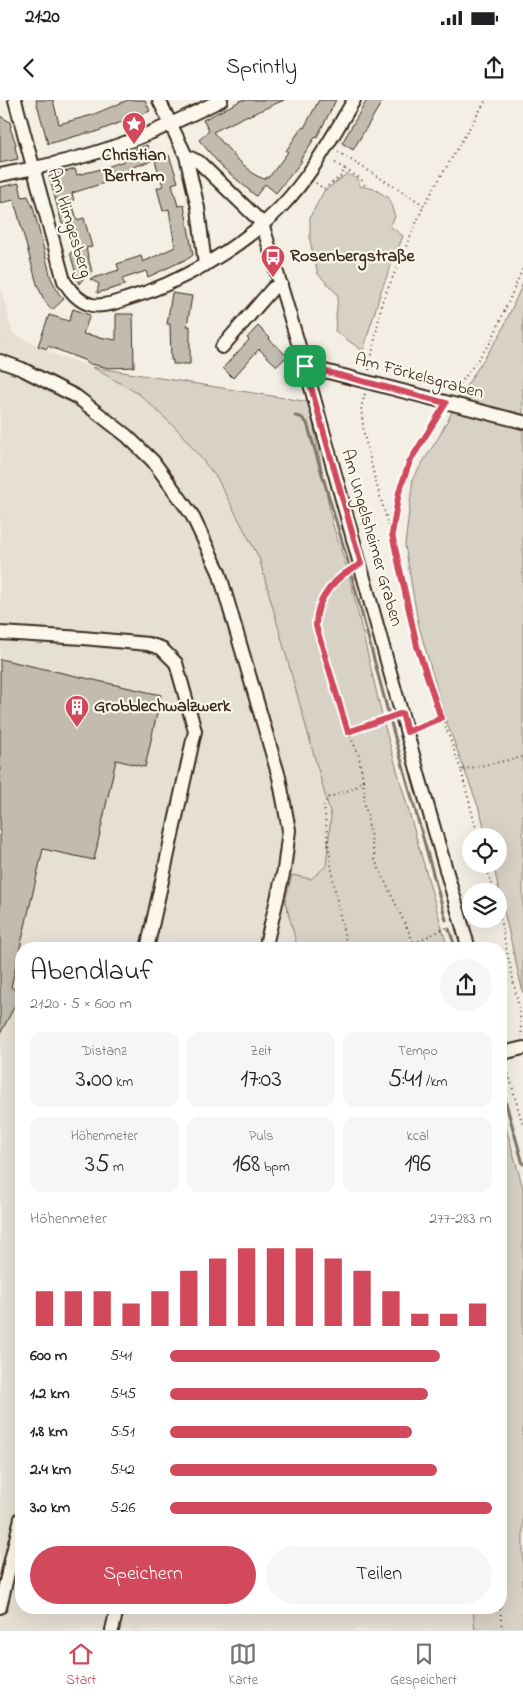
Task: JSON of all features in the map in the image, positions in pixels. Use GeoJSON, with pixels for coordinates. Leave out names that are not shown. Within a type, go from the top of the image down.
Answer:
{"type":"FeatureCollection","features":[{"type":"Feature","properties":{"kind":"street","name":"Am Himgesberg"},"geometry":{"type":"LineString","coordinates":[[14,100],[64,281],[69,289],[83,302],[96,305],[104,305],[145,294],[205,265],[262,223],[281,207],[306,176],[354,100]]}},
{"type":"Feature","properties":{"kind":"street"},"geometry":{"type":"LineString","coordinates":[[159,100],[186,156],[198,208],[205,265]]}},
{"type":"Feature","properties":{"kind":"street"},"geometry":{"type":"LineString","coordinates":[[0,175],[102,151],[171,125],[221,100]]}},
{"type":"Feature","properties":{"kind":"street"},"geometry":{"type":"LineString","coordinates":[[186,156],[199,162],[262,223]]}},
{"type":"Feature","properties":{"kind":"street","name":"Am Ungelsheimer Graben"},"geometry":{"type":"LineString","coordinates":[[262,223],[305,366],[467,942]]}},
{"type":"Feature","properties":{"kind":"street"},"geometry":{"type":"LineString","coordinates":[[222,347],[273,288],[281,284]]}},
{"type":"Feature","properties":{"kind":"street"},"geometry":{"type":"LineString","coordinates":[[0,361],[29,372],[77,397],[120,430],[153,461],[192,515],[219,572],[279,777],[289,830],[284,870],[266,942]]}},
{"type":"Feature","properties":{"kind":"street","name":"Am Förkelsgraben"},"geometry":{"type":"LineString","coordinates":[[305,366],[523,422]]}},
{"type":"Feature","properties":{"kind":"street"},"geometry":{"type":"LineString","coordinates":[[0,633],[148,644],[161,648],[176,663],[195,730],[149,942]]}},
{"type":"Feature","properties":{"kind":"street"},"geometry":{"type":"LineString","coordinates":[[507,1050],[523,1048]]}},
{"type":"Feature","properties":{"kind":"street"},"geometry":{"type":"LineString","coordinates":[[0,1607],[15,1543]]}},
{"type":"Feature","properties":{"kind":"street"},"geometry":{"type":"LineString","coordinates":[[112,1630],[116,1614]]}},
{"type":"Feature","properties":{"kind":"path"},"geometry":{"type":"LineString","coordinates":[[476,828],[460,770],[417,646],[392,534],[375,479],[364,434],[361,407],[382,302],[424,205],[486,100]]}},
{"type":"Feature","properties":{"kind":"path"},"geometry":{"type":"LineString","coordinates":[[324,150],[345,169],[362,179],[366,187]]}},
{"type":"Feature","properties":{"kind":"path"},"geometry":{"type":"LineString","coordinates":[[324,150],[424,205]]}},
{"type":"Feature","properties":{"kind":"path"},"geometry":{"type":"LineString","coordinates":[[306,176],[324,189],[342,176],[345,169]]}},
{"type":"Feature","properties":{"kind":"path"},"geometry":{"type":"LineString","coordinates":[[392,534],[399,492],[410,461],[446,403],[492,340],[523,268]]}},
{"type":"Feature","properties":{"kind":"path"},"geometry":{"type":"LineString","coordinates":[[361,564],[348,570],[335,582],[321,600],[315,615],[316,626],[348,732],[359,756],[375,860],[414,942]]}},
{"type":"Feature","properties":{"kind":"path"},"geometry":{"type":"LineString","coordinates":[[348,732],[402,713]]}},
{"type":"Feature","properties":{"kind":"path"},"geometry":{"type":"LineString","coordinates":[[407,732],[441,718]]}},
{"type":"Feature","properties":{"kind":"path"},"geometry":{"type":"LineString","coordinates":[[460,770],[523,757]]}},
{"type":"Feature","properties":{"kind":"path"},"geometry":{"type":"LineString","coordinates":[[346,942],[334,891],[324,805],[327,798],[355,788],[363,780]]}},
{"type":"Feature","properties":{"kind":"path"},"geometry":{"type":"LineString","coordinates":[[416,942],[460,921]]}},
{"type":"Feature","properties":{"kind":"path"},"geometry":{"type":"LineString","coordinates":[[502,928],[505,942]]}},
{"type":"Feature","properties":{"kind":"path"},"geometry":{"type":"LineString","coordinates":[[507,952],[519,1008],[523,1042]]}},
{"type":"Feature","properties":{"kind":"path"},"geometry":{"type":"LineString","coordinates":[[507,1069],[523,1126]]}},
{"type":"Feature","properties":{"kind":"path"},"geometry":{"type":"LineString","coordinates":[[500,1614],[502,1630]]}},
{"type":"Feature","properties":{"kind":"shaded area"},"geometry":{"type":"Polygon","coordinates":[[[347,174],[358,179],[360,186],[374,189],[389,198],[395,217],[390,226],[403,236],[381,291],[363,351],[335,331],[338,295],[318,274],[310,241],[310,217],[324,191],[347,174]]]}},
{"type":"Feature","properties":{"kind":"shaded area"},"geometry":{"type":"Polygon","coordinates":[[[523,283],[523,993],[507,924],[507,883],[497,883],[495,873],[507,873],[507,828],[484,828],[481,814],[445,718],[418,623],[405,545],[413,478],[440,435],[463,391],[501,333],[523,283]]]}},
{"type":"Feature","properties":{"kind":"shaded area"},"geometry":{"type":"Polygon","coordinates":[[[0,286],[13,334],[58,356],[92,367],[139,394],[179,431],[217,478],[259,558],[331,816],[326,866],[311,879],[292,875],[285,901],[296,942],[15,942],[15,1614],[473,1614],[475,1630],[0,1630],[0,286]]]}},
{"type":"Feature","properties":{"kind":"shaded area"},"geometry":{"type":"Polygon","coordinates":[[[92,367],[309,402],[332,522],[349,575],[384,724],[446,942],[296,942],[285,901],[292,875],[311,879],[326,866],[331,816],[259,558],[217,478],[179,431],[139,394],[92,367]]]}},
{"type":"Feature","properties":{"kind":"shaded area"},"geometry":{"type":"Polygon","coordinates":[[[507,1131],[523,1188],[523,1630],[475,1630],[473,1614],[507,1614],[507,1131]]]}},
{"type":"Feature","properties":{"kind":"building"},"geometry":{"type":"Polygon","coordinates":[[[36,100],[53,100],[59,124],[92,115],[128,100],[145,100],[150,111],[93,133],[48,144],[36,100]]]}},
{"type":"Feature","properties":{"kind":"building"},"geometry":{"type":"Polygon","coordinates":[[[242,100],[284,100],[213,132],[237,159],[255,175],[264,179],[270,176],[288,152],[286,151],[302,127],[304,128],[319,100],[336,100],[317,137],[300,160],[302,161],[276,193],[265,184],[256,196],[221,166],[199,140],[209,131],[203,120],[242,100]]]}},
{"type":"Feature","properties":{"kind":"building"},"geometry":{"type":"Polygon","coordinates":[[[367,100],[383,100],[353,150],[342,143],[367,100]]]}},
{"type":"Feature","properties":{"kind":"building"},"geometry":{"type":"Polygon","coordinates":[[[0,116],[10,122],[18,159],[0,163],[0,116]]]}},
{"type":"Feature","properties":{"kind":"building"},"geometry":{"type":"Polygon","coordinates":[[[147,145],[153,160],[128,169],[130,175],[72,193],[74,201],[72,202],[77,220],[84,218],[92,247],[86,248],[92,272],[87,277],[85,276],[79,284],[70,253],[77,251],[68,222],[62,224],[49,176],[75,169],[77,175],[101,169],[124,161],[122,154],[147,145]]]}},
{"type":"Feature","properties":{"kind":"building"},"geometry":{"type":"Polygon","coordinates":[[[169,155],[178,182],[172,184],[178,206],[184,205],[193,255],[148,277],[146,271],[122,279],[125,285],[97,293],[99,284],[90,279],[119,270],[117,264],[141,256],[143,262],[175,247],[169,209],[163,211],[157,188],[163,186],[155,161],[169,155]]]}},
{"type":"Feature","properties":{"kind":"building"},"geometry":{"type":"Polygon","coordinates":[[[19,183],[22,197],[28,196],[33,207],[51,278],[59,294],[64,299],[52,310],[44,300],[37,284],[14,200],[0,203],[0,187],[19,183]]]}},
{"type":"Feature","properties":{"kind":"building"},"geometry":{"type":"Polygon","coordinates":[[[172,293],[192,296],[187,326],[190,326],[190,364],[173,364],[173,360],[171,360],[170,324],[167,324],[172,293]]]}},
{"type":"Feature","properties":{"kind":"building"},"geometry":{"type":"Polygon","coordinates":[[[73,309],[90,315],[83,334],[116,340],[116,314],[133,314],[134,367],[109,368],[86,363],[86,361],[48,346],[47,349],[38,346],[49,315],[69,321],[73,309]]]}},
{"type":"Feature","properties":{"kind":"building"},"geometry":{"type":"Polygon","coordinates":[[[258,326],[287,356],[277,366],[259,349],[233,378],[223,368],[249,340],[247,338],[258,326]]]}},
{"type":"Feature","properties":{"kind":"building","name":"Grobblechwalzwerk"},"geometry":{"type":"Polygon","coordinates":[[[0,659],[161,695],[145,767],[116,760],[94,860],[43,849],[21,942],[15,942],[15,970],[11,987],[15,990],[15,1005],[0,1034],[0,659]]]}},
{"type":"Feature","properties":{"kind":"waterway"},"geometry":{"type":"LineString","coordinates":[[295,416],[301,417],[307,423],[349,565]]}},
{"type":"Feature","properties":{"kind":"waterway"},"geometry":{"type":"LineString","coordinates":[[351,573],[388,712]]}},
{"type":"Feature","properties":{"kind":"waterway"},"geometry":{"type":"LineString","coordinates":[[391,723],[446,920]]}},
{"type":"Feature","properties":{"kind":"waterway"},"geometry":{"type":"LineString","coordinates":[[449,929],[454,942]]}},
{"type":"Feature","properties":{"kind":"waterway"},"geometry":{"type":"LineString","coordinates":[[507,1107],[523,1164]]}},
{"type":"Feature","properties":{"kind":"place","name":"Christian Bertram"},"geometry":{"type":"Point","coordinates":[134,145]}},
{"type":"Feature","properties":{"kind":"place","name":"Rosenbergstraße"},"geometry":{"type":"Point","coordinates":[273,278]}},
{"type":"Feature","properties":{"kind":"place","name":"Grobblechwalzwerk"},"geometry":{"type":"Point","coordinates":[77,728]}},
{"type":"Feature","properties":{"kind":"route"},"geometry":{"type":"LineString","coordinates":[[305,366],[446,403],[410,461],[399,492],[392,534],[417,646],[441,718],[407,732],[402,713],[348,732],[316,626],[315,615],[321,600],[335,582],[348,570],[361,564],[305,366]]}}]}
